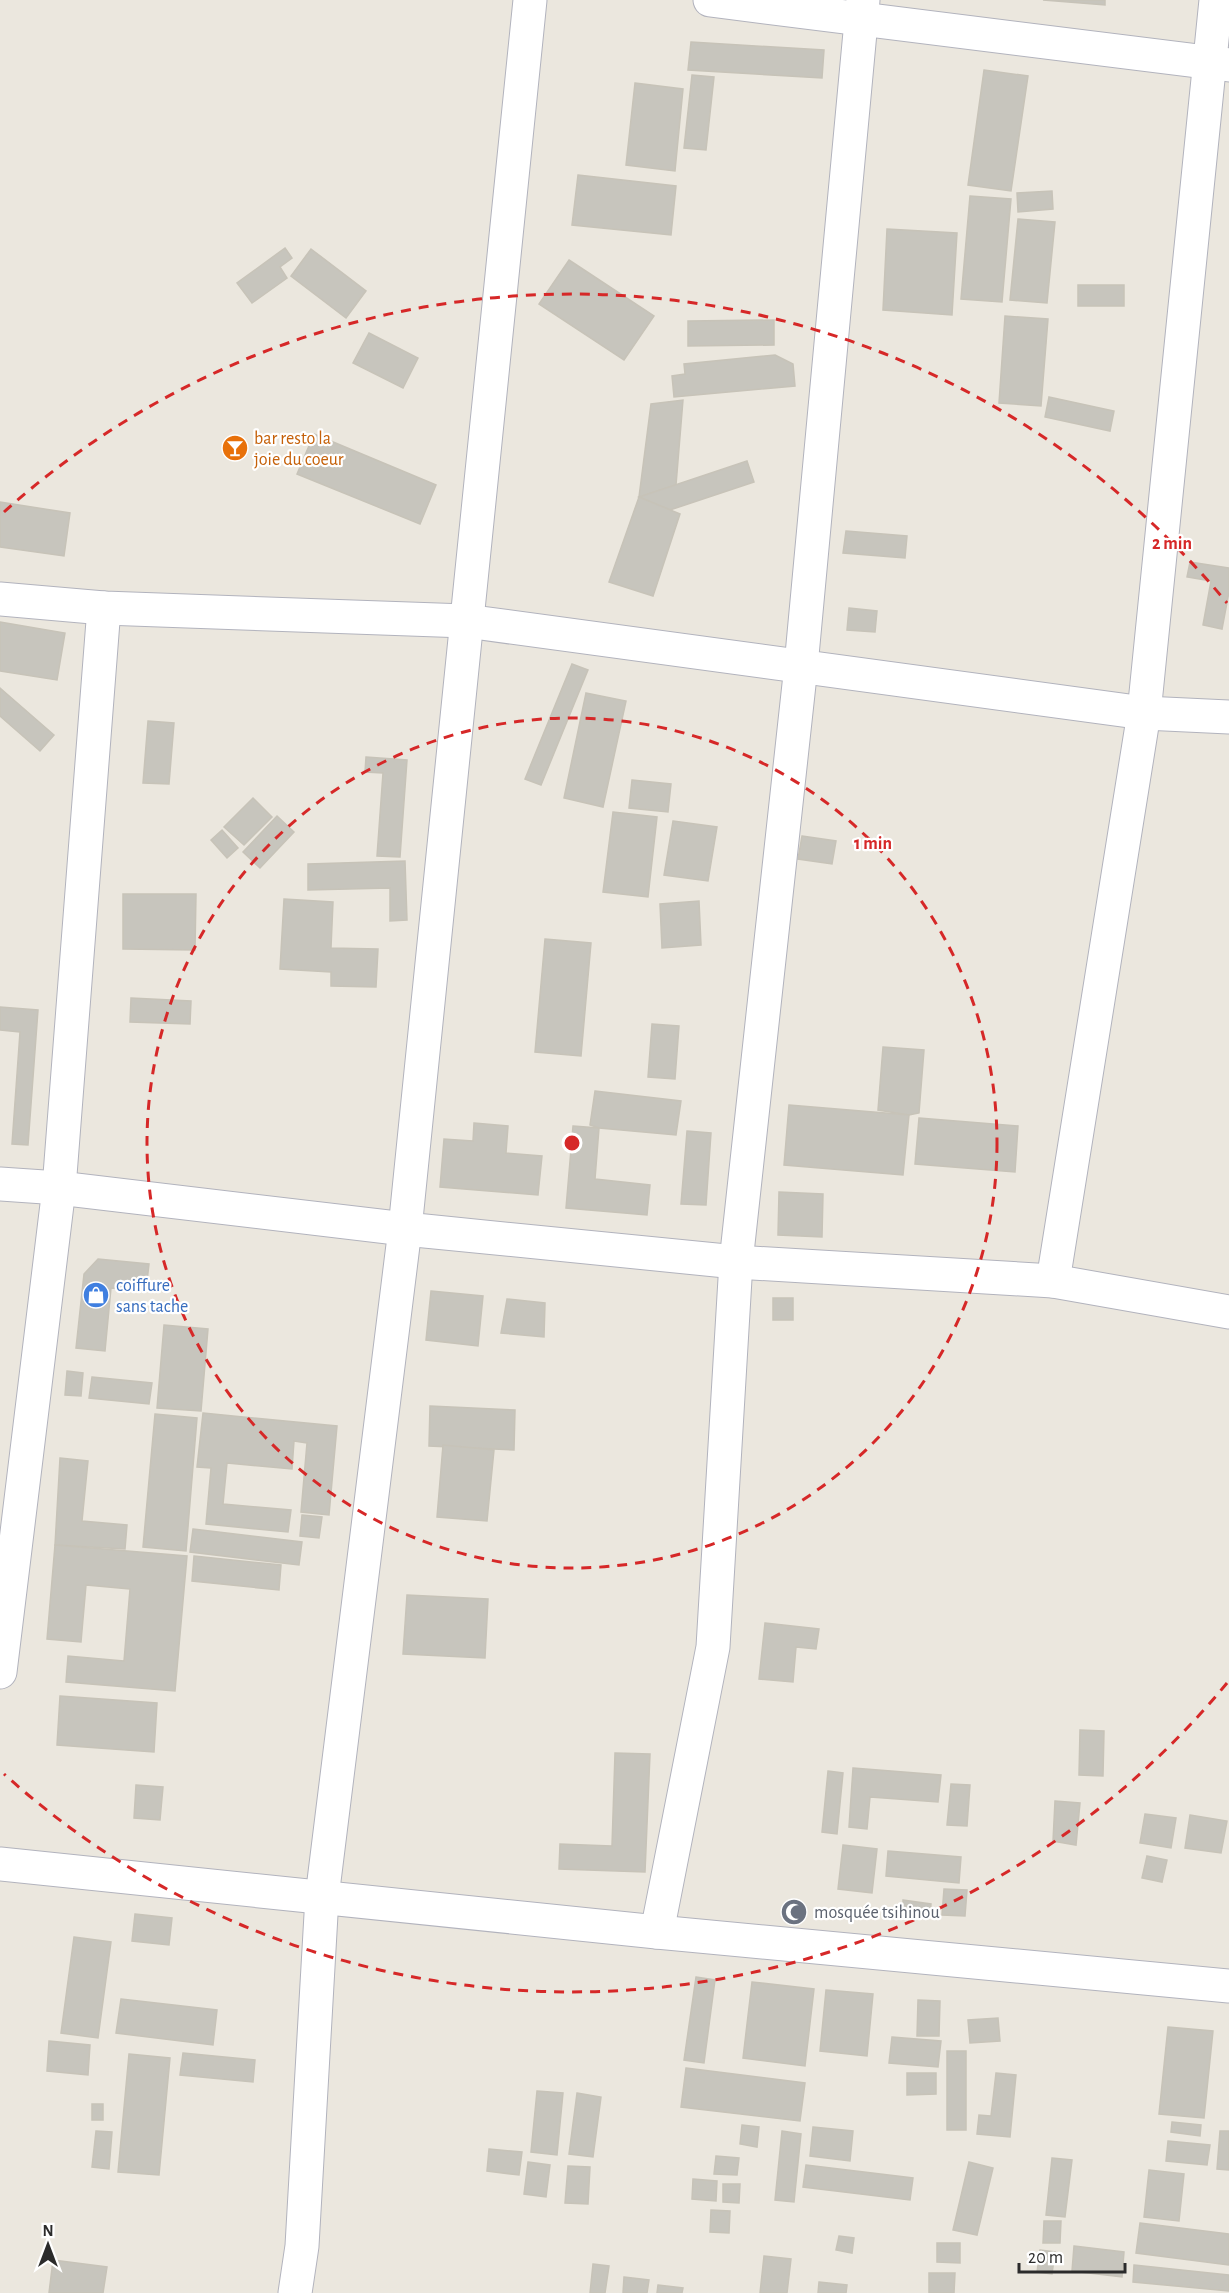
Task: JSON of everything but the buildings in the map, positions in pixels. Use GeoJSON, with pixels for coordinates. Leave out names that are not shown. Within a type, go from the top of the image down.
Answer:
{"type":"FeatureCollection","features":[{"type":"Feature","properties":{"kind":"street"},"geometry":{"type":"LineString","coordinates":[[295,2293],[302,2246],[322,1897],[405,1229],[530,0]]}},
{"type":"Feature","properties":{"kind":"street"},"geometry":{"type":"LineString","coordinates":[[710,0],[862,9],[1220,64]]}},
{"type":"Feature","properties":{"kind":"street"},"geometry":{"type":"LineString","coordinates":[[1053,1281],[1144,713],[1220,64],[1216,0]]}},
{"type":"Feature","properties":{"kind":"street"},"geometry":{"type":"LineString","coordinates":[[657,1932],[713,1647],[736,1262],[801,666],[862,9]]}},
{"type":"Feature","properties":{"kind":"street"},"geometry":{"type":"LineString","coordinates":[[0,599],[104,608],[466,621],[1144,713],[1229,717]]}},
{"type":"Feature","properties":{"kind":"street"},"geometry":{"type":"LineString","coordinates":[[0,1672],[59,1188],[104,608]]}},
{"type":"Feature","properties":{"kind":"street"},"geometry":{"type":"LineString","coordinates":[[0,1184],[59,1188],[405,1229],[736,1262],[1053,1281],[1229,1312]]}},
{"type":"Feature","properties":{"kind":"street"},"geometry":{"type":"LineString","coordinates":[[0,1864],[657,1932],[1229,1986]]}},
{"type":"Feature","properties":{"kind":"place","name":"bar resto la joie du coeur"},"geometry":{"type":"Point","coordinates":[235,448]}},
{"type":"Feature","properties":{"kind":"place","name":"coiffure sans tache"},"geometry":{"type":"Point","coordinates":[96,1295]}},
{"type":"Feature","properties":{"kind":"place","name":"mosquée tsihinou"},"geometry":{"type":"Point","coordinates":[794,1912]}}]}
